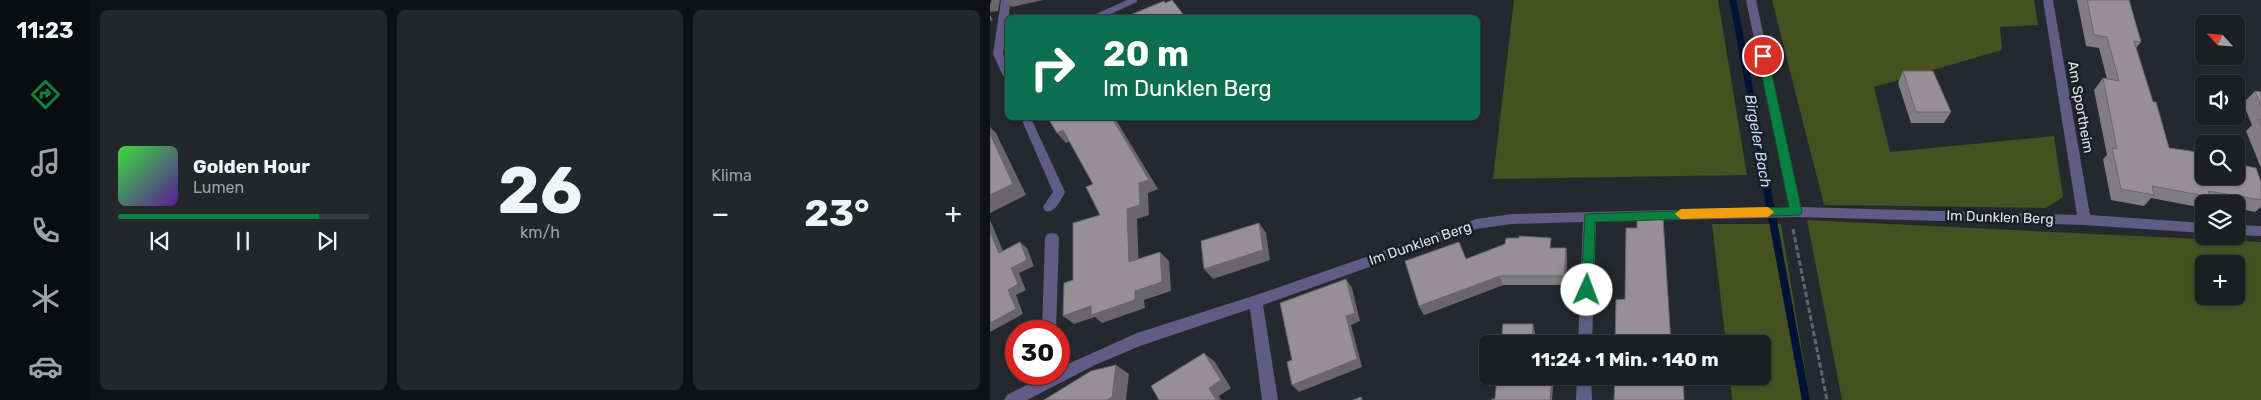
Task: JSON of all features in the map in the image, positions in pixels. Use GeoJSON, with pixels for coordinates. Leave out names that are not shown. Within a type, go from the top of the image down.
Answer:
{"type":"FeatureCollection","features":[{"type":"Feature","properties":{"kind":"street"},"geometry":{"type":"LineString","coordinates":[[1005,69],[998,53],[1006,0]]}},
{"type":"Feature","properties":{"kind":"street"},"geometry":{"type":"LineString","coordinates":[[1100,15],[1132,2],[1132,0]]}},
{"type":"Feature","properties":{"kind":"street"},"geometry":{"type":"LineString","coordinates":[[1751,0],[1796,212]]}},
{"type":"Feature","properties":{"kind":"street","name":"Am Sportheim"},"geometry":{"type":"LineString","coordinates":[[2048,0],[2084,220]]}},
{"type":"Feature","properties":{"kind":"street"},"geometry":{"type":"LineString","coordinates":[[1027,120],[1059,192],[1049,207]]}},
{"type":"Feature","properties":{"kind":"street","name":"Im Dunklen Berg"},"geometry":{"type":"LineString","coordinates":[[1070,368],[1137,340],[1256,301],[1476,224],[1512,219],[1796,212],[2084,220],[2195,227]]}},
{"type":"Feature","properties":{"kind":"street"},"geometry":{"type":"LineString","coordinates":[[1585,335],[1590,217]]}},
{"type":"Feature","properties":{"kind":"street"},"geometry":{"type":"LineString","coordinates":[[2245,231],[2261,232]]}},
{"type":"Feature","properties":{"kind":"street"},"geometry":{"type":"LineString","coordinates":[[1049,320],[1052,238]]}},
{"type":"Feature","properties":{"kind":"street"},"geometry":{"type":"LineString","coordinates":[[1256,301],[1270,400]]}},
{"type":"Feature","properties":{"kind":"street","name":"Im Dunklen Berg"},"geometry":{"type":"LineString","coordinates":[[1012,400],[1036,385]]}},
{"type":"Feature","properties":{"kind":"street"},"geometry":{"type":"LineString","coordinates":[[1584,385],[1584,400]]}},
{"type":"Feature","properties":{"kind":"path"},"geometry":{"type":"LineString","coordinates":[[1796,212],[1793,232],[1827,400]]}},
{"type":"Feature","properties":{"kind":"green space"},"geometry":{"type":"Polygon","coordinates":[[[1514,0],[1718,0],[1747,175],[1493,179],[1514,0]]]}},
{"type":"Feature","properties":{"kind":"green space"},"geometry":{"type":"Polygon","coordinates":[[[1772,0],[2034,0],[2038,25],[2000,27],[2002,50],[1874,87],[1890,152],[2054,136],[2063,197],[2046,208],[1824,205],[1772,0]]]}},
{"type":"Feature","properties":{"kind":"green space"},"geometry":{"type":"Polygon","coordinates":[[[1807,220],[2195,239],[2195,245],[2245,245],[2245,241],[2261,242],[2261,400],[1842,400],[1807,220]]]}},
{"type":"Feature","properties":{"kind":"green space"},"geometry":{"type":"Polygon","coordinates":[[[1712,224],[1781,224],[1810,400],[1732,400],[1731,385],[1771,385],[1771,335],[1725,335],[1712,224]]]}},
{"type":"Feature","properties":{"kind":"building"},"geometry":{"type":"Polygon","coordinates":[[[1172,0],[1184,15],[1130,15],[1164,1],[1165,3],[1172,0]]]}},
{"type":"Feature","properties":{"kind":"building"},"geometry":{"type":"Polygon","coordinates":[[[2087,0],[2129,0],[2141,42],[2134,41],[2153,102],[2156,102],[2169,148],[2195,152],[2195,185],[2245,185],[2245,166],[2256,168],[2261,182],[2261,200],[2245,197],[2245,195],[2208,191],[2209,195],[2199,195],[2152,186],[2154,195],[2121,189],[2112,148],[2117,149],[2103,78],[2119,81],[2107,37],[2094,35],[2087,0]]]}},
{"type":"Feature","properties":{"kind":"building"},"geometry":{"type":"Polygon","coordinates":[[[1903,71],[1933,71],[1951,112],[1916,112],[1903,71]]]}},
{"type":"Feature","properties":{"kind":"building"},"geometry":{"type":"Polygon","coordinates":[[[2255,91],[2261,92],[2261,106],[2255,91]]]}},
{"type":"Feature","properties":{"kind":"building"},"geometry":{"type":"Polygon","coordinates":[[[1049,120],[1113,120],[1149,180],[1139,183],[1140,205],[1127,209],[1129,262],[1160,252],[1162,282],[1135,291],[1135,300],[1091,315],[1091,306],[1063,316],[1064,283],[1073,280],[1073,223],[1100,215],[1086,187],[1093,184],[1063,130],[1057,133],[1049,120]]]}},
{"type":"Feature","properties":{"kind":"building"},"geometry":{"type":"Polygon","coordinates":[[[990,134],[1013,184],[990,195],[990,134]]]}},
{"type":"Feature","properties":{"kind":"building"},"geometry":{"type":"Polygon","coordinates":[[[1637,218],[1663,218],[1670,335],[1615,335],[1616,300],[1625,299],[1626,228],[1637,228],[1637,218]]]}},
{"type":"Feature","properties":{"kind":"building"},"geometry":{"type":"Polygon","coordinates":[[[1259,223],[1263,250],[1204,269],[1201,241],[1259,223]]]}},
{"type":"Feature","properties":{"kind":"building"},"geometry":{"type":"Polygon","coordinates":[[[990,232],[999,253],[1020,242],[1027,260],[1011,268],[1018,284],[1008,290],[1016,309],[990,323],[990,232]]]}},
{"type":"Feature","properties":{"kind":"building"},"geometry":{"type":"Polygon","coordinates":[[[1519,236],[1551,238],[1550,248],[1566,248],[1564,276],[1500,276],[1419,306],[1405,261],[1459,242],[1466,259],[1505,244],[1506,238],[1519,238],[1519,236]]]}},
{"type":"Feature","properties":{"kind":"building"},"geometry":{"type":"Polygon","coordinates":[[[1346,279],[1355,313],[1346,316],[1357,359],[1292,385],[1287,362],[1292,360],[1280,303],[1346,279]]]}},
{"type":"Feature","properties":{"kind":"building"},"geometry":{"type":"Polygon","coordinates":[[[1503,324],[1533,324],[1532,335],[1502,335],[1503,324]]]}},
{"type":"Feature","properties":{"kind":"building"},"geometry":{"type":"Polygon","coordinates":[[[1204,353],[1221,380],[1209,388],[1216,400],[1159,400],[1151,386],[1204,353]]]}},
{"type":"Feature","properties":{"kind":"building"},"geometry":{"type":"Polygon","coordinates":[[[1116,365],[1112,397],[1107,400],[1044,400],[1070,385],[1091,371],[1116,365]]]}},
{"type":"Feature","properties":{"kind":"building"},"geometry":{"type":"Polygon","coordinates":[[[1496,385],[1551,385],[1550,400],[1492,400],[1495,399],[1496,385]]]}},
{"type":"Feature","properties":{"kind":"building"},"geometry":{"type":"Polygon","coordinates":[[[1615,385],[1683,385],[1684,400],[1614,400],[1615,385]]]}},
{"type":"Feature","properties":{"kind":"waterway","name":"Birgeler Bach"},"geometry":{"type":"LineString","coordinates":[[1733,0],[1766,179]]}},
{"type":"Feature","properties":{"kind":"waterway","name":"Birgeler Bach"},"geometry":{"type":"LineString","coordinates":[[1765,178],[1806,400]]}},
{"type":"Feature","properties":{"kind":"slow traffic"},"geometry":{"type":"LineString","coordinates":[[1681,214],[1768,212]]}},
{"type":"Feature","properties":{"kind":"route"},"geometry":{"type":"LineString","coordinates":[[1587,290],[1590,217],[1796,212],[1763,56]]}}]}
